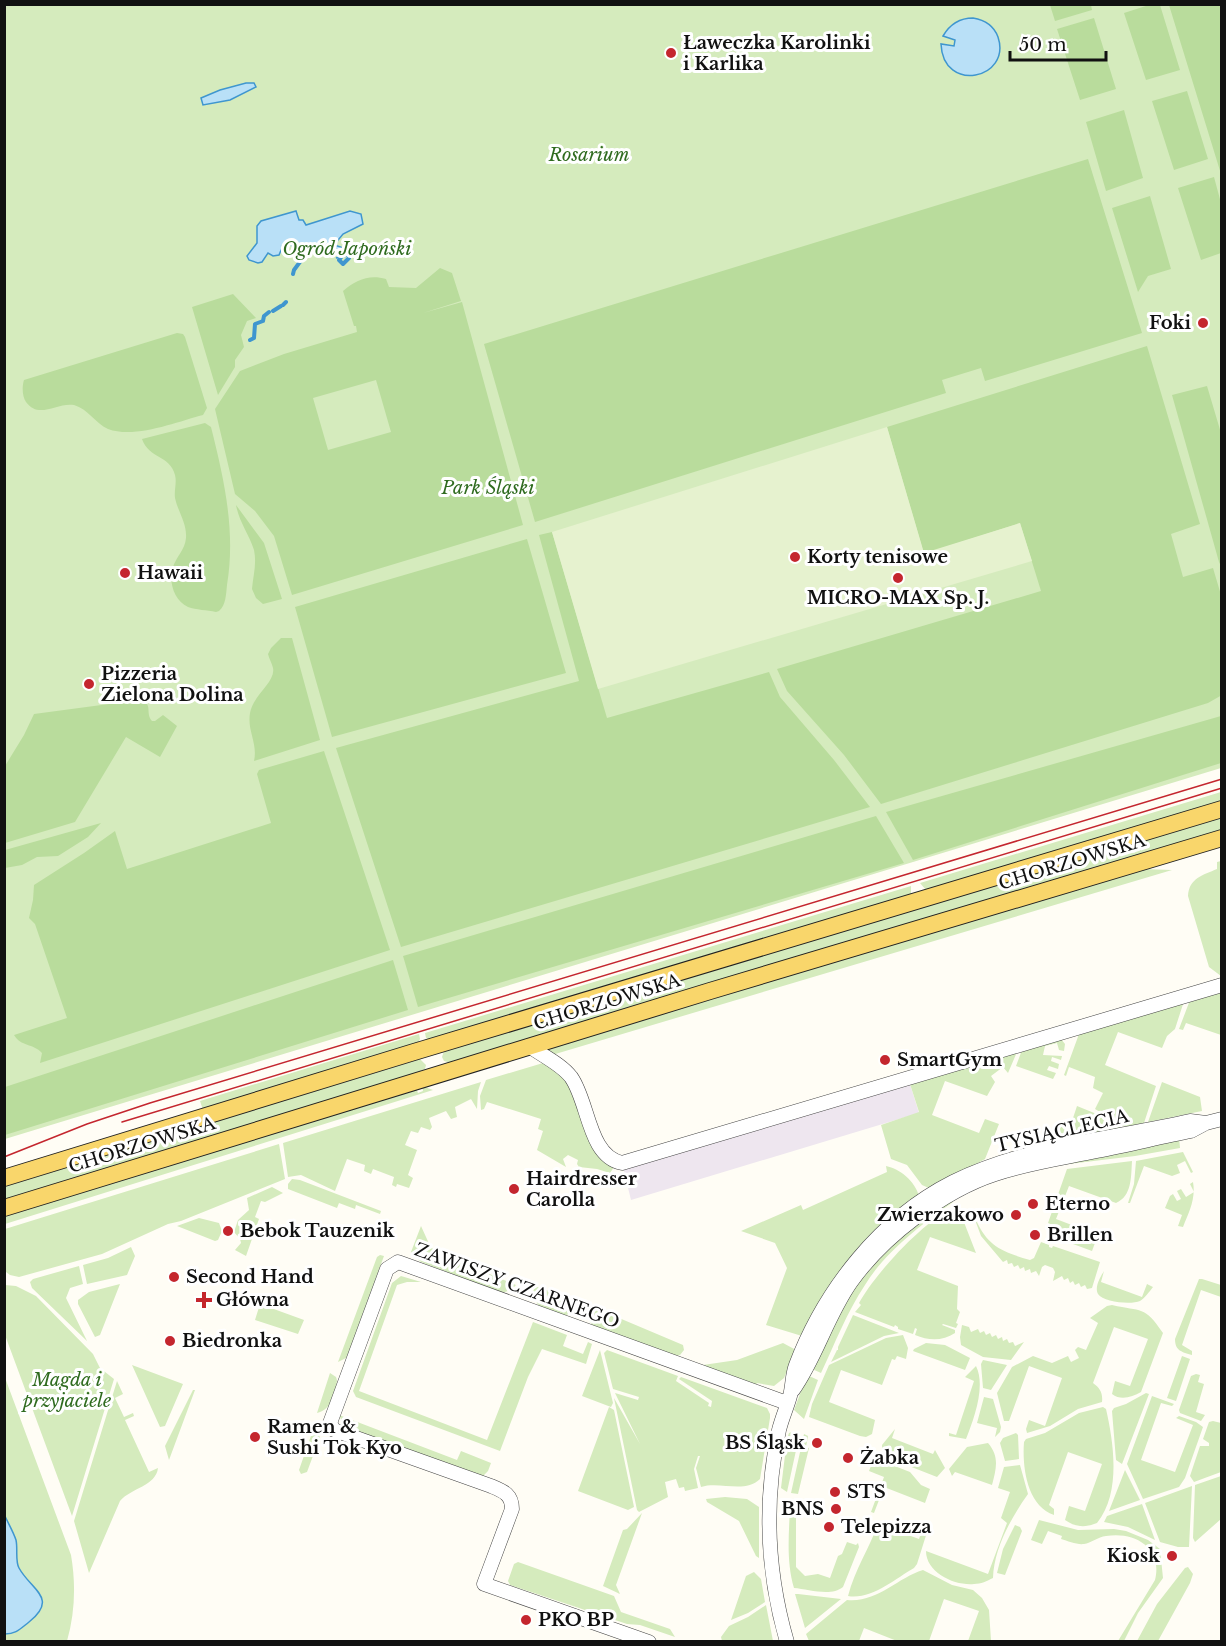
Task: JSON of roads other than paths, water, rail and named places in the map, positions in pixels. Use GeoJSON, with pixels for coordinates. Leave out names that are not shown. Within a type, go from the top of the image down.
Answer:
{"type":"FeatureCollection","features":[{"type":"Feature","properties":{"kind":"main road","name":"CHORZOWSKA"},"geometry":{"type":"LineString","coordinates":[[4,1178],[1221,809]]}},
{"type":"Feature","properties":{"kind":"main road","name":"CHORZOWSKA"},"geometry":{"type":"LineString","coordinates":[[4,1208],[529,1046],[1221,838]]}},
{"type":"Feature","properties":{"kind":"main road"},"geometry":{"type":"LineString","coordinates":[[432,1047],[439,1074]]}},
{"type":"Feature","properties":{"kind":"street"},"geometry":{"type":"LineString","coordinates":[[529,1046],[560,1066],[572,1078],[599,1148],[609,1158],[622,1163],[1221,985]]}},
{"type":"Feature","properties":{"kind":"street","name":"TYSIĄCLECIA"},"geometry":{"type":"LineString","coordinates":[[787,1641],[773,1580],[769,1509],[777,1443],[796,1366],[810,1334],[845,1275],[887,1229],[939,1190],[974,1173],[1024,1155],[1190,1121],[1206,1123],[1221,1119]]}},
{"type":"Feature","properties":{"kind":"street","name":"ZAWISZY CZARNEGO"},"geometry":{"type":"LineString","coordinates":[[649,1641],[484,1584],[512,1509],[509,1495],[491,1486],[334,1430],[330,1423],[387,1269],[398,1262],[789,1399]]}},
{"type":"Feature","properties":{"kind":"water"},"geometry":{"type":"Polygon","coordinates":[[[973,18],[985,22],[994,30],[998,37],[1000,51],[995,63],[987,71],[976,75],[964,75],[953,70],[945,60],[941,44],[954,46],[955,40],[943,36],[952,25],[973,18]]]}},
{"type":"Feature","properties":{"kind":"water"},"geometry":{"type":"Polygon","coordinates":[[[246,83],[254,83],[256,87],[230,100],[203,105],[201,98],[246,83]]]}},
{"type":"Feature","properties":{"kind":"water"},"geometry":{"type":"Polygon","coordinates":[[[296,211],[299,220],[303,220],[306,225],[350,211],[361,214],[363,224],[343,234],[334,245],[341,247],[344,254],[353,252],[355,255],[336,258],[339,256],[334,249],[327,249],[325,241],[305,247],[314,248],[313,250],[302,252],[303,250],[296,245],[290,244],[283,246],[286,247],[282,248],[279,255],[273,256],[268,253],[262,262],[249,260],[247,256],[257,243],[257,226],[261,221],[296,211]]]}},
{"type":"Feature","properties":{"kind":"water"},"geometry":{"type":"Polygon","coordinates":[[[4,1514],[16,1540],[19,1568],[40,1594],[42,1600],[42,1607],[38,1614],[20,1629],[9,1634],[5,1634],[4,1514]]]}},
{"type":"Feature","properties":{"kind":"waterway"},"geometry":{"type":"LineString","coordinates":[[293,274],[308,251]]}},
{"type":"Feature","properties":{"kind":"waterway"},"geometry":{"type":"LineString","coordinates":[[342,256],[339,260],[343,264],[349,258]]}},
{"type":"Feature","properties":{"kind":"waterway"},"geometry":{"type":"LineString","coordinates":[[283,305],[286,302]]}},
{"type":"Feature","properties":{"kind":"waterway"},"geometry":{"type":"LineString","coordinates":[[273,311],[281,306]]}},
{"type":"Feature","properties":{"kind":"waterway"},"geometry":{"type":"LineString","coordinates":[[250,340],[254,338],[255,324],[263,321],[264,316],[269,312]]}},
{"type":"Feature","properties":{"kind":"tram line"},"geometry":{"type":"LineString","coordinates":[[4,1157],[87,1124],[150,1103],[1222,779]]}},
{"type":"Feature","properties":{"kind":"tram line"},"geometry":{"type":"LineString","coordinates":[[122,1122],[1222,788]]}},
{"type":"Feature","properties":{"kind":"place","name":"Ławeczka Karolinki i Karlika"},"geometry":{"type":"Point","coordinates":[671,53]}},
{"type":"Feature","properties":{"kind":"place","name":"Foki"},"geometry":{"type":"Point","coordinates":[1203,323]}},
{"type":"Feature","properties":{"kind":"place","name":"Korty tenisowe"},"geometry":{"type":"Point","coordinates":[795,557]}},
{"type":"Feature","properties":{"kind":"place","name":"Hawaii"},"geometry":{"type":"Point","coordinates":[125,573]}},
{"type":"Feature","properties":{"kind":"place","name":"MICRO-MAX Sp. J."},"geometry":{"type":"Point","coordinates":[898,578]}},
{"type":"Feature","properties":{"kind":"place","name":"Pizzeria Zielona Dolina"},"geometry":{"type":"Point","coordinates":[89,684]}},
{"type":"Feature","properties":{"kind":"place","name":"SmartGym"},"geometry":{"type":"Point","coordinates":[885,1060]}},
{"type":"Feature","properties":{"kind":"place","name":"Hairdresser Carolla"},"geometry":{"type":"Point","coordinates":[514,1189]}},
{"type":"Feature","properties":{"kind":"place","name":"Eterno"},"geometry":{"type":"Point","coordinates":[1033,1204]}},
{"type":"Feature","properties":{"kind":"place","name":"Zwierzakowo"},"geometry":{"type":"Point","coordinates":[1016,1215]}},
{"type":"Feature","properties":{"kind":"place","name":"Bebok Tauzenik"},"geometry":{"type":"Point","coordinates":[228,1231]}},
{"type":"Feature","properties":{"kind":"place","name":"Brillen"},"geometry":{"type":"Point","coordinates":[1035,1235]}},
{"type":"Feature","properties":{"kind":"place","name":"Second Hand"},"geometry":{"type":"Point","coordinates":[174,1277]}},
{"type":"Feature","properties":{"kind":"place","name":"Główna"},"geometry":{"type":"Point","coordinates":[204,1300]}},
{"type":"Feature","properties":{"kind":"place","name":"Biedronka"},"geometry":{"type":"Point","coordinates":[170,1341]}},
{"type":"Feature","properties":{"kind":"place","name":"Ramen & Sushi Tok Kyo"},"geometry":{"type":"Point","coordinates":[255,1437]}},
{"type":"Feature","properties":{"kind":"place","name":"BS Śląsk"},"geometry":{"type":"Point","coordinates":[817,1443]}},
{"type":"Feature","properties":{"kind":"place","name":"Żabka"},"geometry":{"type":"Point","coordinates":[848,1458]}},
{"type":"Feature","properties":{"kind":"place","name":"STS"},"geometry":{"type":"Point","coordinates":[835,1492]}},
{"type":"Feature","properties":{"kind":"place","name":"BNS"},"geometry":{"type":"Point","coordinates":[836,1509]}},
{"type":"Feature","properties":{"kind":"place","name":"Telepizza"},"geometry":{"type":"Point","coordinates":[829,1527]}},
{"type":"Feature","properties":{"kind":"place","name":"Kiosk"},"geometry":{"type":"Point","coordinates":[1172,1556]}},
{"type":"Feature","properties":{"kind":"place","name":"PKO BP"},"geometry":{"type":"Point","coordinates":[526,1620]}},
{"type":"Feature","properties":{"kind":"park label","name":"Rosarium"},"geometry":{"type":"Point","coordinates":[589,155]}},
{"type":"Feature","properties":{"kind":"park label","name":"Ogród Japoński"},"geometry":{"type":"Point","coordinates":[347,249]}},
{"type":"Feature","properties":{"kind":"park label","name":"Park Śląski"},"geometry":{"type":"Point","coordinates":[488,488]}},
{"type":"Feature","properties":{"kind":"park label","name":"Magda i przyjaciele"},"geometry":{"type":"Point","coordinates":[67,1390]}}]}
